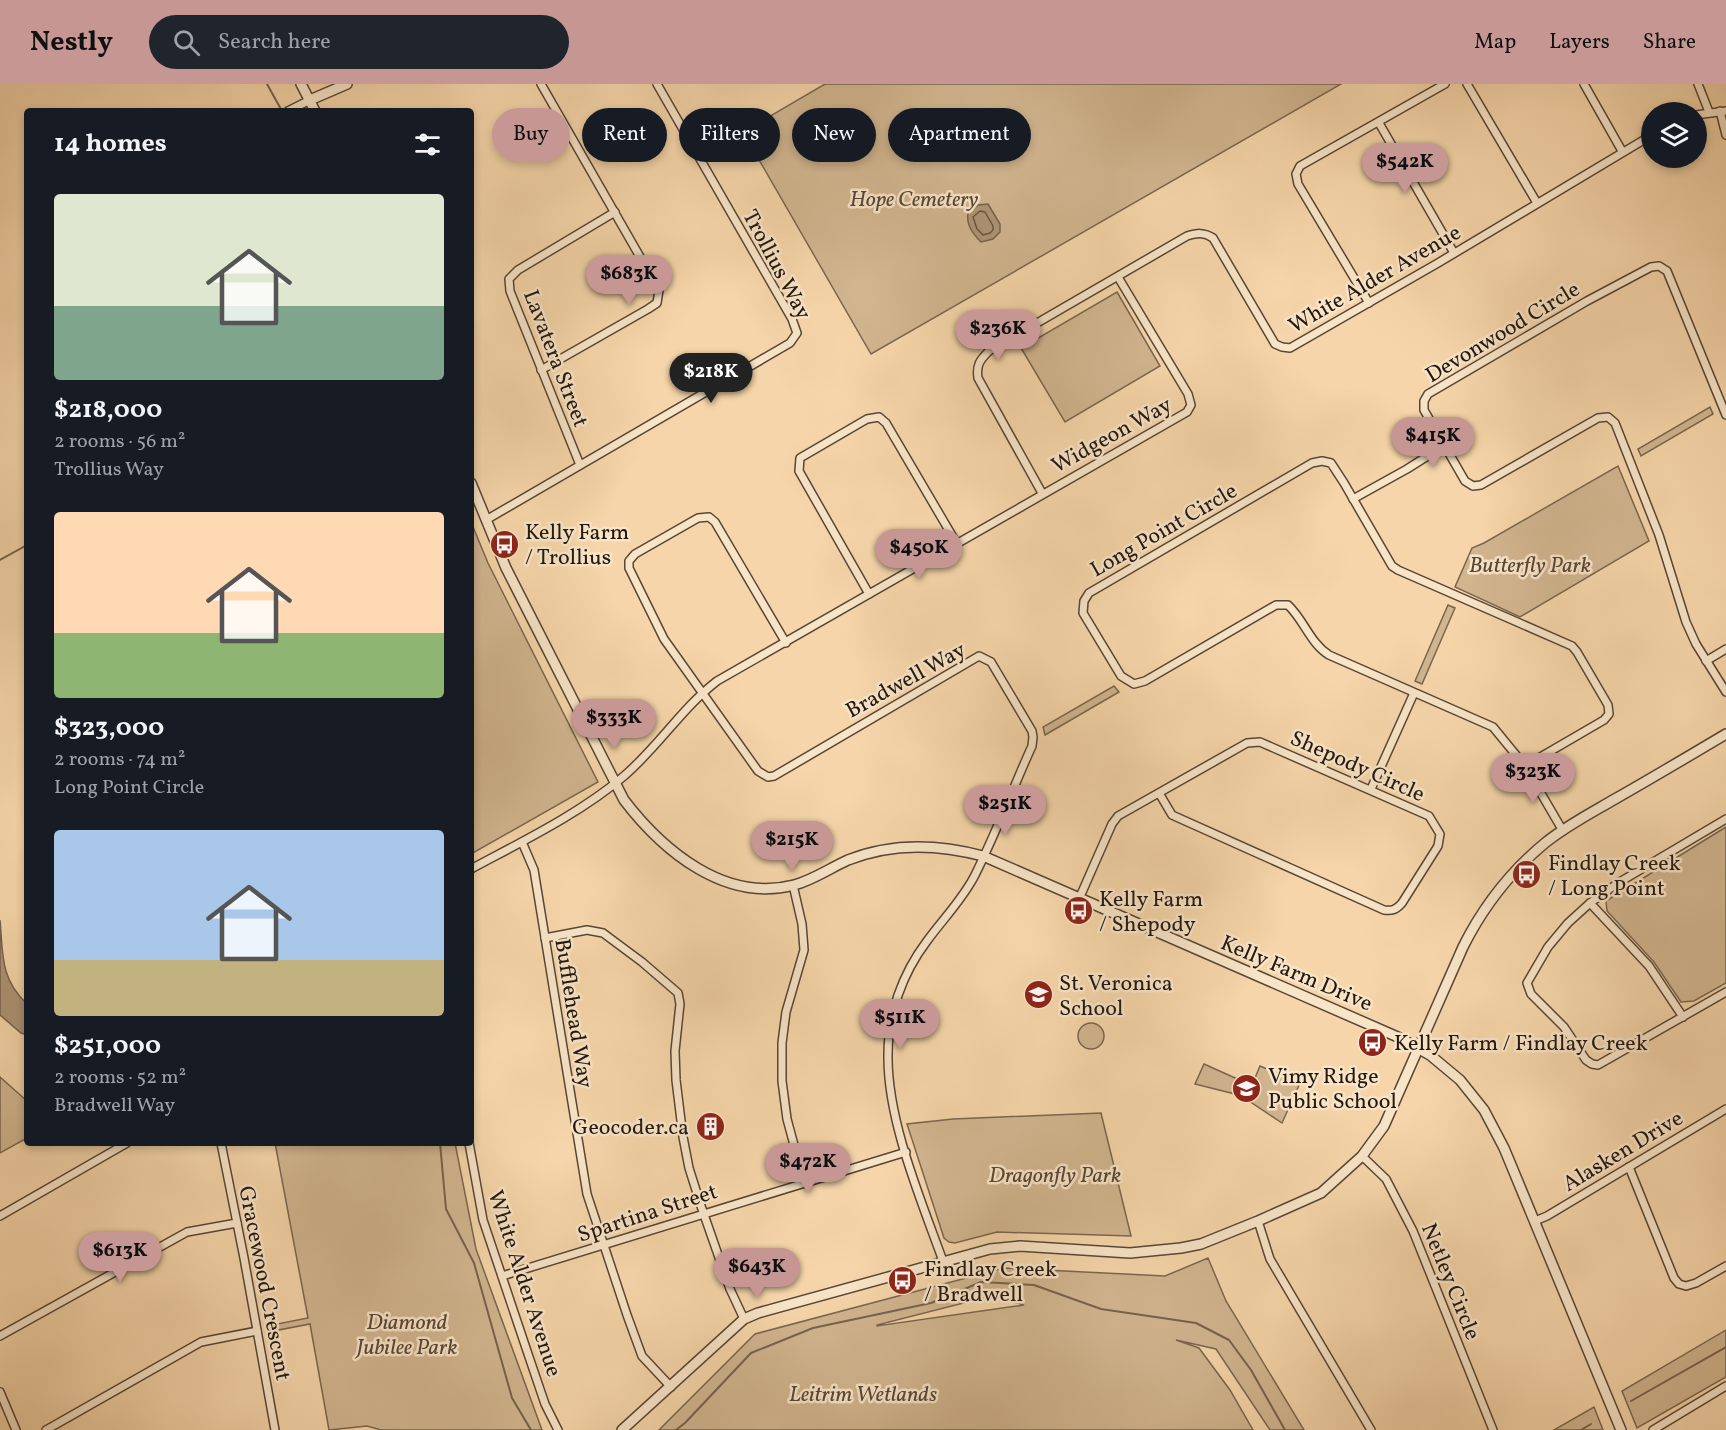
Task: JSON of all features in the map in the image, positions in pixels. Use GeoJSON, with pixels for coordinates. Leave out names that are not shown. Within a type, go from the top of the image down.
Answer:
{"type":"FeatureCollection","features":[{"type":"Feature","properties":{"kind":"street"},"geometry":{"type":"LineString","coordinates":[[301,84],[314,108]]}},
{"type":"Feature","properties":{"kind":"street"},"geometry":{"type":"LineString","coordinates":[[294,108],[346,84]]}},
{"type":"Feature","properties":{"kind":"street"},"geometry":{"type":"LineString","coordinates":[[541,84],[659,290],[657,303],[541,370]]}},
{"type":"Feature","properties":{"kind":"street","name":"Trollius Way"},"geometry":{"type":"LineString","coordinates":[[486,520],[790,343],[797,333],[792,319],[657,84]]}},
{"type":"Feature","properties":{"kind":"street"},"geometry":{"type":"LineString","coordinates":[[1368,303],[1298,184],[1296,174],[1300,166],[1445,84]]}},
{"type":"Feature","properties":{"kind":"street"},"geometry":{"type":"LineString","coordinates":[[1467,84],[1537,203]]}},
{"type":"Feature","properties":{"kind":"street"},"geometry":{"type":"LineString","coordinates":[[1584,84],[1622,152]]}},
{"type":"Feature","properties":{"kind":"street"},"geometry":{"type":"LineString","coordinates":[[1698,84],[1709,112],[1723,111],[1726,135]]}},
{"type":"Feature","properties":{"kind":"street"},"geometry":{"type":"LineString","coordinates":[[1379,123],[1454,253]]}},
{"type":"Feature","properties":{"kind":"street","name":"White Alder Avenue"},"geometry":{"type":"LineString","coordinates":[[1042,493],[983,389],[976,369],[980,359],[989,351],[1187,236],[1207,234],[1219,246],[1275,344],[1290,348],[1641,141]]}},
{"type":"Feature","properties":{"kind":"street","name":"Lavatera Street"},"geometry":{"type":"LineString","coordinates":[[580,465],[510,291],[509,279],[518,270],[615,212]]}},
{"type":"Feature","properties":{"kind":"street","name":"Devonwood Circle"},"geometry":{"type":"LineString","coordinates":[[1726,416],[1724,404],[1667,271],[1659,266],[1651,267],[1587,301],[1428,394],[1424,401],[1424,410],[1466,481],[1473,486],[1481,485],[1598,417],[1608,417],[1615,423],[1659,536],[1686,622],[1706,661],[1726,692]]}},
{"type":"Feature","properties":{"kind":"street","name":"Widgeon Way"},"geometry":{"type":"LineString","coordinates":[[1042,493],[1182,416],[1191,405],[1188,394],[1118,277]]}},
{"type":"Feature","properties":{"kind":"street"},"geometry":{"type":"LineString","coordinates":[[869,594],[799,471],[800,458],[867,419],[879,417],[886,423],[957,544]]}},
{"type":"Feature","properties":{"kind":"street"},"geometry":{"type":"LineString","coordinates":[[1353,498],[1407,469],[1445,445]]}},
{"type":"Feature","properties":{"kind":"street","name":"Long Point Circle"},"geometry":{"type":"LineString","coordinates":[[1525,766],[1604,720],[1608,714],[1608,705],[1577,652],[1572,646],[1392,566],[1331,464],[1322,461],[1312,463],[1089,592],[1084,601],[1083,613],[1121,676],[1134,684],[1145,681],[1276,605],[1288,605],[1298,614],[1318,649],[1493,727],[1525,766],[1563,831]]}},
{"type":"Feature","properties":{"kind":"street","name":"Kelly Farm Drive"},"geometry":{"type":"LineString","coordinates":[[474,490],[506,568],[624,800],[664,843],[710,876],[728,884],[770,888],[793,885],[861,856],[896,848],[932,846],[983,856],[1419,1047],[1460,1080],[1481,1104],[1504,1148],[1621,1430]]}},
{"type":"Feature","properties":{"kind":"street"},"geometry":{"type":"LineString","coordinates":[[474,867],[522,842],[615,783],[653,749],[684,710],[702,692],[717,681],[1042,493]]}},
{"type":"Feature","properties":{"kind":"street"},"geometry":{"type":"LineString","coordinates":[[702,692],[664,639],[629,568],[629,561],[635,554],[698,518],[709,517],[715,522],[786,643]]}},
{"type":"Feature","properties":{"kind":"street"},"geometry":{"type":"LineString","coordinates":[[1706,661],[1726,650]]}},
{"type":"Feature","properties":{"kind":"street","name":"Bradwell Way"},"geometry":{"type":"LineString","coordinates":[[702,692],[758,771],[768,777],[774,776],[979,656],[991,662],[1032,731],[1032,746],[974,876],[917,956],[897,994],[888,1041],[889,1076],[897,1125],[943,1261]]}},
{"type":"Feature","properties":{"kind":"street"},"geometry":{"type":"LineString","coordinates":[[1371,789],[1414,693]]}},
{"type":"Feature","properties":{"kind":"street"},"geometry":{"type":"LineString","coordinates":[[622,1430],[672,1387],[744,1319],[758,1313],[990,1249],[1020,1246],[1130,1253],[1201,1244],[1293,1207],[1321,1193],[1362,1156],[1384,1126],[1478,919],[1498,890],[1521,864],[1563,831],[1726,734]]}},
{"type":"Feature","properties":{"kind":"street","name":"Shepody Circle"},"geometry":{"type":"LineString","coordinates":[[1079,899],[1118,816],[1247,743],[1260,742],[1430,816],[1440,834],[1438,846],[1397,909],[1384,910],[1172,816],[1159,793]]}},
{"type":"Feature","properties":{"kind":"street"},"geometry":{"type":"LineString","coordinates":[[1726,819],[1618,883],[1590,903],[1574,917],[1548,947],[1527,984],[1531,994],[1564,1027],[1586,1060],[1592,1064],[1603,1063],[1726,992]]}},
{"type":"Feature","properties":{"kind":"street","name":"Bufflehead Way"},"geometry":{"type":"LineString","coordinates":[[522,842],[533,864],[583,1176],[604,1246],[642,1356],[672,1387]]}},
{"type":"Feature","properties":{"kind":"street"},"geometry":{"type":"LineString","coordinates":[[793,885],[802,924],[804,950],[786,1012],[782,1043],[782,1081],[787,1119],[804,1182]]}},
{"type":"Feature","properties":{"kind":"street"},"geometry":{"type":"LineString","coordinates":[[1590,903],[1649,966],[1683,1017]]}},
{"type":"Feature","properties":{"kind":"street"},"geometry":{"type":"LineString","coordinates":[[545,938],[588,930],[603,933],[678,993],[681,1004],[675,1051],[678,1110],[689,1168],[744,1319]]}},
{"type":"Feature","properties":{"kind":"street","name":"Alasken Drive"},"geometry":{"type":"LineString","coordinates":[[1535,1221],[1547,1216],[1726,1108]]}},
{"type":"Feature","properties":{"kind":"street"},"geometry":{"type":"LineString","coordinates":[[0,1216],[122,1146]]}},
{"type":"Feature","properties":{"kind":"street","name":"Gracewood Crescent"},"geometry":{"type":"LineString","coordinates":[[222,1146],[275,1430]]}},
{"type":"Feature","properties":{"kind":"street","name":"White Alder Avenue"},"geometry":{"type":"LineString","coordinates":[[470,1146],[483,1220],[542,1393],[558,1430]]}},
{"type":"Feature","properties":{"kind":"street","name":"Spartina Street"},"geometry":{"type":"LineString","coordinates":[[502,1276],[906,1152]]}},
{"type":"Feature","properties":{"kind":"street","name":"Netley Circle"},"geometry":{"type":"LineString","coordinates":[[1362,1156],[1386,1179],[1413,1231],[1493,1430]]}},
{"type":"Feature","properties":{"kind":"street"},"geometry":{"type":"LineString","coordinates":[[1629,1167],[1674,1278],[1686,1286],[1726,1266]]}},
{"type":"Feature","properties":{"kind":"street"},"geometry":{"type":"LineString","coordinates":[[1258,1221],[1270,1259],[1371,1430]]}},
{"type":"Feature","properties":{"kind":"street"},"geometry":{"type":"LineString","coordinates":[[0,1336],[188,1232],[237,1223]]}},
{"type":"Feature","properties":{"kind":"street"},"geometry":{"type":"LineString","coordinates":[[46,1430],[201,1342],[257,1331]]}},
{"type":"Feature","properties":{"kind":"street"},"geometry":{"type":"LineString","coordinates":[[1653,1430],[1726,1386]]}},
{"type":"Feature","properties":{"kind":"street"},"geometry":{"type":"LineString","coordinates":[[0,1392],[16,1430]]}},
{"type":"Feature","properties":{"kind":"green space","name":"Hope Cemetery"},"geometry":{"type":"Polygon","coordinates":[[[825,84],[1341,84],[871,354],[760,162],[780,162],[780,110],[825,84]]]}},
{"type":"Feature","properties":{"kind":"green space"},"geometry":{"type":"Polygon","coordinates":[[[1117,292],[1160,366],[1065,422],[1021,348],[1117,292]]]}},
{"type":"Feature","properties":{"kind":"green space"},"geometry":{"type":"Polygon","coordinates":[[[1710,407],[1713,414],[1641,456],[1638,449],[1710,407]]]}},
{"type":"Feature","properties":{"kind":"green space","name":"Butterfly Park"},"geometry":{"type":"Polygon","coordinates":[[[1618,466],[1649,541],[1520,617],[1455,587],[1472,548],[1618,466]]]}},
{"type":"Feature","properties":{"kind":"green space"},"geometry":{"type":"Polygon","coordinates":[[[474,529],[488,563],[598,782],[474,852],[474,529]]]}},
{"type":"Feature","properties":{"kind":"green space"},"geometry":{"type":"Polygon","coordinates":[[[1448,605],[1455,608],[1422,684],[1415,681],[1448,605]]]}},
{"type":"Feature","properties":{"kind":"green space"},"geometry":{"type":"Polygon","coordinates":[[[1114,686],[1119,692],[1045,735],[1043,727],[1114,686]]]}},
{"type":"Feature","properties":{"kind":"green space"},"geometry":{"type":"Polygon","coordinates":[[[1726,827],[1726,983],[1694,1001],[1681,1002],[1654,962],[1607,911],[1606,901],[1726,827]]]}},
{"type":"Feature","properties":{"kind":"green space"},"geometry":{"type":"Polygon","coordinates":[[[1091,1023],[1100,1027],[1104,1036],[1100,1045],[1091,1049],[1082,1045],[1078,1036],[1082,1027],[1091,1023]]]}},
{"type":"Feature","properties":{"kind":"green space"},"geometry":{"type":"Polygon","coordinates":[[[1204,1064],[1244,1082],[1239,1095],[1195,1084],[1204,1064]]]}},
{"type":"Feature","properties":{"kind":"green space"},"geometry":{"type":"Polygon","coordinates":[[[1260,1066],[1300,1083],[1282,1123],[1246,1099],[1260,1066]]]}},
{"type":"Feature","properties":{"kind":"green space"},"geometry":{"type":"Polygon","coordinates":[[[0,1077],[24,1098],[24,1140],[0,1153],[0,1077]]]}},
{"type":"Feature","properties":{"kind":"green space","name":"Dragonfly Park"},"geometry":{"type":"Polygon","coordinates":[[[1101,1113],[1131,1236],[997,1232],[955,1243],[944,1238],[907,1124],[953,1119],[1101,1113]]]}},
{"type":"Feature","properties":{"kind":"green space","name":"Diamond Jubilee Park"},"geometry":{"type":"Polygon","coordinates":[[[276,1146],[456,1146],[476,1249],[542,1430],[381,1430],[367,1426],[329,1430],[310,1324],[268,1332],[267,1326],[308,1318],[276,1146]]]}},
{"type":"Feature","properties":{"kind":"green space","name":"Leitrim Wetlands"},"geometry":{"type":"Polygon","coordinates":[[[1208,1258],[1226,1301],[1304,1430],[1270,1430],[1216,1349],[1176,1340],[1199,1348],[1230,1390],[1253,1430],[659,1430],[755,1334],[1004,1268],[1165,1276],[1208,1258]],[[991,1296],[877,1326],[1024,1305],[991,1296]]]}},
{"type":"Feature","properties":{"kind":"green space"},"geometry":{"type":"Polygon","coordinates":[[[1726,1330],[1726,1377],[1637,1428],[1622,1391],[1726,1330]]]}},
{"type":"Feature","properties":{"kind":"green space"},"geometry":{"type":"Polygon","coordinates":[[[1594,1407],[1603,1430],[1554,1430],[1594,1407]]]}},
{"type":"Feature","properties":{"kind":"water"},"geometry":{"type":"Polygon","coordinates":[[[988,204],[1000,224],[1000,232],[993,239],[981,242],[971,229],[968,213],[978,205],[988,204]]]}},
{"type":"Feature","properties":{"kind":"water"},"geometry":{"type":"Polygon","coordinates":[[[0,920],[4,965],[12,985],[24,1001],[24,1034],[0,1015],[0,920]]]}},
{"type":"Feature","properties":{"kind":"waterway"},"geometry":{"type":"LineString","coordinates":[[267,84],[280,108]]}},
{"type":"Feature","properties":{"kind":"waterway"},"geometry":{"type":"LineString","coordinates":[[0,560],[24,547]]}},
{"type":"Feature","properties":{"kind":"waterway"},"geometry":{"type":"LineString","coordinates":[[440,1146],[446,1209],[474,1263],[512,1398],[531,1430]]}},
{"type":"Feature","properties":{"kind":"waterway"},"geometry":{"type":"LineString","coordinates":[[676,1430],[751,1353],[813,1328],[931,1303],[981,1282],[1034,1285],[1101,1309],[1196,1323],[1229,1340],[1251,1370],[1285,1430]]}},
{"type":"Feature","properties":{"kind":"waterway"},"geometry":{"type":"LineString","coordinates":[[1631,1401],[1726,1347]]}},
{"type":"Feature","properties":{"kind":"waterway"},"geometry":{"type":"LineString","coordinates":[[1581,1430],[1591,1424]]}},
{"type":"Feature","properties":{"kind":"place","name":"Kelly Farm / Trollius"},"geometry":{"type":"Point","coordinates":[504,544]}},
{"type":"Feature","properties":{"kind":"place","name":"Findlay Creek / Long Point"},"geometry":{"type":"Point","coordinates":[1527,875]}},
{"type":"Feature","properties":{"kind":"place","name":"Kelly Farm / Shepody"},"geometry":{"type":"Point","coordinates":[1078,911]}},
{"type":"Feature","properties":{"kind":"place","name":"St. Veronica School"},"geometry":{"type":"Point","coordinates":[1038,995]}},
{"type":"Feature","properties":{"kind":"place","name":"Kelly Farm / Findlay Creek"},"geometry":{"type":"Point","coordinates":[1373,1042]}},
{"type":"Feature","properties":{"kind":"place","name":"Vimy Ridge Public School"},"geometry":{"type":"Point","coordinates":[1247,1088]}},
{"type":"Feature","properties":{"kind":"place","name":"Geocoder.ca"},"geometry":{"type":"Point","coordinates":[710,1126]}},
{"type":"Feature","properties":{"kind":"place","name":"Findlay Creek / Bradwell"},"geometry":{"type":"Point","coordinates":[903,1281]}}]}
